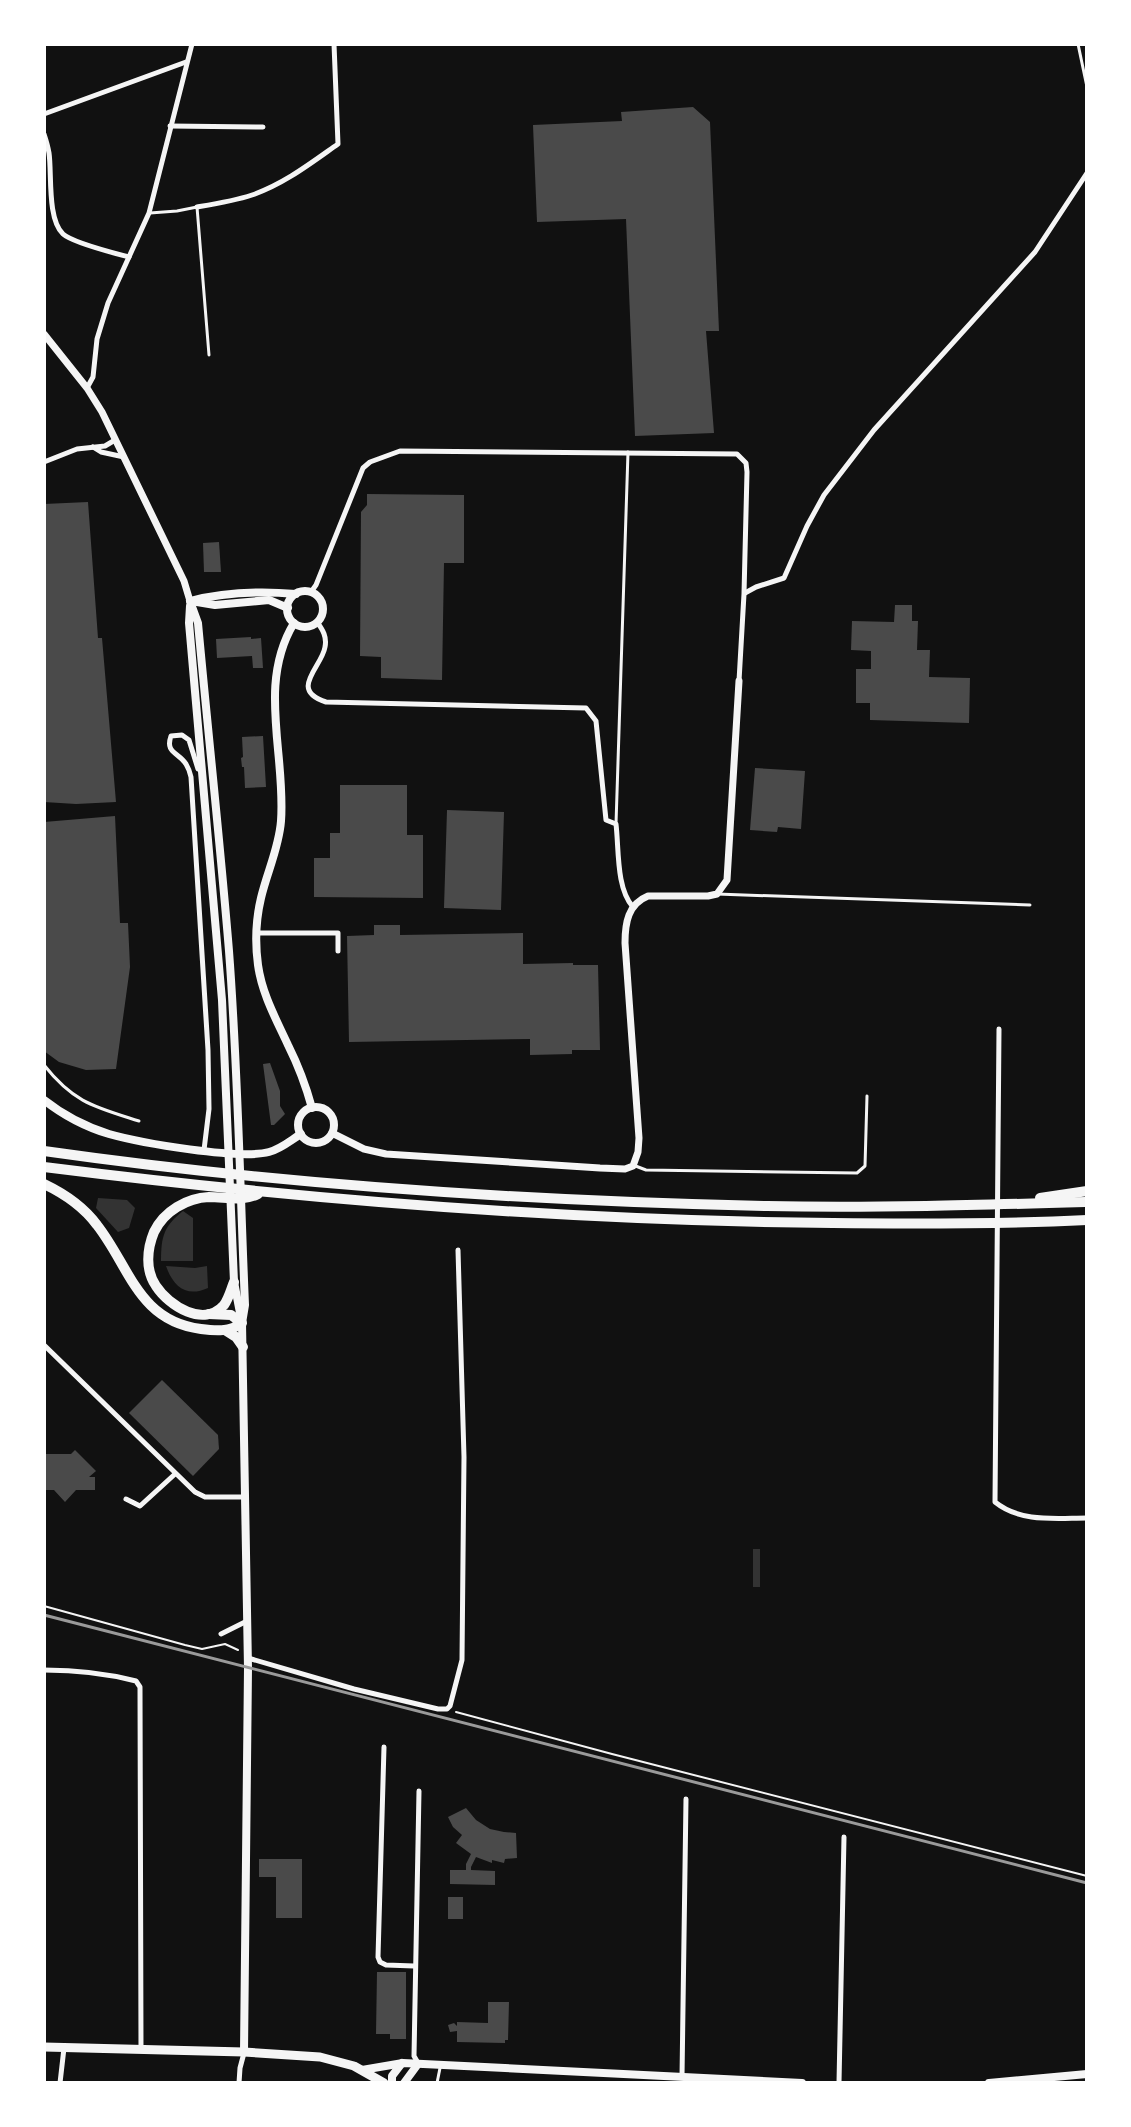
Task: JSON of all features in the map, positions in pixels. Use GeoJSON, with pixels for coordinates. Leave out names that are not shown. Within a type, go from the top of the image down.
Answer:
{"type":"FeatureCollection","features":[{"type":"Feature","properties":{"kind":"highway"},"geometry":{"type":"LineString","coordinates":[[44,1151],[204,1171],[499,1196],[766,1206],[1087,1202]]}},
{"type":"Feature","properties":{"kind":"highway"},"geometry":{"type":"LineString","coordinates":[[44,1167],[260,1193],[499,1212],[723,1221],[886,1223],[1087,1220]]}},
{"type":"Feature","properties":{"kind":"highway"},"geometry":{"type":"LineString","coordinates":[[44,1184],[71,1199],[97,1224],[135,1288],[159,1313],[182,1325],[206,1330],[225,1330],[242,1323],[231,1315],[196,1314],[170,1302],[156,1286],[148,1264],[148,1251],[156,1228],[175,1208],[188,1201],[207,1197],[244,1199],[260,1193]]}},
{"type":"Feature","properties":{"kind":"highway"},"geometry":{"type":"LineString","coordinates":[[1006,1204],[1087,1191]]}},
{"type":"Feature","properties":{"kind":"highway"},"geometry":{"type":"LineString","coordinates":[[209,1314],[223,1306],[234,1282]]}},
{"type":"Feature","properties":{"kind":"highway"},"geometry":{"type":"LineString","coordinates":[[225,1330],[236,1337],[243,1347]]}},
{"type":"Feature","properties":{"kind":"main road"},"geometry":{"type":"LineString","coordinates":[[190,601],[256,592],[296,594],[305,591],[318,596],[322,604],[322,615],[317,622],[305,627],[294,623],[288,608],[289,601],[296,594]]}},
{"type":"Feature","properties":{"kind":"main road"},"geometry":{"type":"LineString","coordinates":[[190,601],[215,605],[269,600],[288,608]]}},
{"type":"Feature","properties":{"kind":"main road"},"geometry":{"type":"LineString","coordinates":[[190,601],[189,623],[222,1000],[234,1282],[242,1323]]}},
{"type":"Feature","properties":{"kind":"main road"},"geometry":{"type":"LineString","coordinates":[[190,601],[198,623],[229,951],[240,1136],[248,1620],[244,2052]]}},
{"type":"Feature","properties":{"kind":"main road"},"geometry":{"type":"LineString","coordinates":[[294,623],[284,640],[275,672],[281,824],[260,899],[256,933],[258,967],[264,991],[306,1084],[312,1108]]}},
{"type":"Feature","properties":{"kind":"main road"},"geometry":{"type":"LineString","coordinates":[[44,1100],[77,1121],[109,1134],[204,1150],[267,1153],[301,1134]]}},
{"type":"Feature","properties":{"kind":"main road"},"geometry":{"type":"LineString","coordinates":[[312,1108],[322,1108],[330,1114],[334,1123],[332,1133],[318,1143],[307,1140],[301,1134],[300,1118],[312,1108]]}},
{"type":"Feature","properties":{"kind":"main road"},"geometry":{"type":"LineString","coordinates":[[44,2047],[320,2057],[362,2070],[384,2083]]}},
{"type":"Feature","properties":{"kind":"main road"},"geometry":{"type":"LineString","coordinates":[[362,2070],[403,2063],[582,2072],[632,2079],[802,2083]]}},
{"type":"Feature","properties":{"kind":"main road"},"geometry":{"type":"LineString","coordinates":[[392,2083],[392,2076],[403,2063]]}},
{"type":"Feature","properties":{"kind":"main road"},"geometry":{"type":"LineString","coordinates":[[404,2083],[412,2079],[418,2064]]}},
{"type":"Feature","properties":{"kind":"main road"},"geometry":{"type":"LineString","coordinates":[[989,2083],[1087,2074]]}},
{"type":"Feature","properties":{"kind":"street"},"geometry":{"type":"LineString","coordinates":[[87,388],[93,377],[97,339],[104,314],[149,213],[192,44]]}},
{"type":"Feature","properties":{"kind":"street"},"geometry":{"type":"LineString","coordinates":[[197,207],[253,195],[277,185],[338,144],[334,44]]}},
{"type":"Feature","properties":{"kind":"street"},"geometry":{"type":"LineString","coordinates":[[44,114],[186,62]]}},
{"type":"Feature","properties":{"kind":"street"},"geometry":{"type":"LineString","coordinates":[[170,126],[263,127]]}},
{"type":"Feature","properties":{"kind":"street"},"geometry":{"type":"LineString","coordinates":[[44,134],[49,153],[54,211],[62,233],[71,239],[129,257]]}},
{"type":"Feature","properties":{"kind":"street"},"geometry":{"type":"LineString","coordinates":[[744,594],[784,578],[824,495],[874,430],[1035,252],[1087,173]]}},
{"type":"Feature","properties":{"kind":"street"},"geometry":{"type":"LineString","coordinates":[[44,334],[102,412],[184,581],[190,601]]}},
{"type":"Feature","properties":{"kind":"street"},"geometry":{"type":"LineString","coordinates":[[44,462],[77,449],[105,446],[115,440]]}},
{"type":"Feature","properties":{"kind":"street"},"geometry":{"type":"LineString","coordinates":[[93,447],[124,457]]}},
{"type":"Feature","properties":{"kind":"street"},"geometry":{"type":"LineString","coordinates":[[311,592],[363,468],[370,462],[400,451],[740,455],[746,463],[744,594],[727,880],[717,894],[699,897],[655,894],[641,898],[627,920],[625,943],[639,1138],[633,1165],[625,1169],[600,1168],[386,1154],[364,1149],[332,1133]]}},
{"type":"Feature","properties":{"kind":"street"},"geometry":{"type":"LineString","coordinates":[[317,622],[326,642],[310,677],[310,690],[313,696],[326,702],[586,708],[596,721],[606,820],[616,824],[622,889],[633,907]]}},
{"type":"Feature","properties":{"kind":"street"},"geometry":{"type":"LineString","coordinates":[[203,792],[189,740],[182,735],[171,736],[168,743],[170,749],[188,766],[191,777],[208,1050],[209,1120],[204,1150]]}},
{"type":"Feature","properties":{"kind":"street"},"geometry":{"type":"LineString","coordinates":[[256,933],[338,933],[338,951]]}},
{"type":"Feature","properties":{"kind":"street"},"geometry":{"type":"LineString","coordinates":[[999,1029],[995,1502],[1006,1511],[1025,1516],[1087,1518]]}},
{"type":"Feature","properties":{"kind":"street"},"geometry":{"type":"LineString","coordinates":[[248,1658],[354,1689],[438,1709],[447,1709],[452,1700],[462,1660],[464,1457],[458,1250]]}},
{"type":"Feature","properties":{"kind":"street"},"geometry":{"type":"LineString","coordinates":[[44,1345],[195,1492],[205,1497],[247,1497]]}},
{"type":"Feature","properties":{"kind":"street"},"geometry":{"type":"LineString","coordinates":[[126,1499],[140,1506],[175,1474]]}},
{"type":"Feature","properties":{"kind":"street"},"geometry":{"type":"LineString","coordinates":[[221,1634],[248,1620]]}},
{"type":"Feature","properties":{"kind":"street"},"geometry":{"type":"LineString","coordinates":[[44,1670],[89,1671],[136,1681],[140,1687],[141,2050]]}},
{"type":"Feature","properties":{"kind":"street"},"geometry":{"type":"LineString","coordinates":[[384,1747],[378,1957],[386,1965],[414,1966]]}},
{"type":"Feature","properties":{"kind":"street"},"geometry":{"type":"LineString","coordinates":[[418,2064],[414,2056],[414,1966],[419,1791]]}},
{"type":"Feature","properties":{"kind":"street"},"geometry":{"type":"LineString","coordinates":[[682,2078],[686,1799]]}},
{"type":"Feature","properties":{"kind":"street"},"geometry":{"type":"LineString","coordinates":[[839,2083],[844,1837]]}},
{"type":"Feature","properties":{"kind":"street"},"geometry":{"type":"LineString","coordinates":[[60,2083],[64,2048]]}},
{"type":"Feature","properties":{"kind":"street"},"geometry":{"type":"LineString","coordinates":[[239,2083],[244,2052]]}},
{"type":"Feature","properties":{"kind":"street"},"geometry":{"type":"LineString","coordinates":[[581,2083],[582,2072]]}},
{"type":"Feature","properties":{"kind":"lane"},"geometry":{"type":"LineString","coordinates":[[1078,44],[1087,87]]}},
{"type":"Feature","properties":{"kind":"lane"},"geometry":{"type":"LineString","coordinates":[[149,213],[197,207],[209,355]]}},
{"type":"Feature","properties":{"kind":"lane"},"geometry":{"type":"LineString","coordinates":[[616,824],[628,452]]}},
{"type":"Feature","properties":{"kind":"lane"},"geometry":{"type":"LineString","coordinates":[[717,894],[1030,905]]}},
{"type":"Feature","properties":{"kind":"lane"},"geometry":{"type":"LineString","coordinates":[[44,1065],[71,1094],[89,1105],[139,1121]]}},
{"type":"Feature","properties":{"kind":"lane"},"geometry":{"type":"LineString","coordinates":[[633,1165],[646,1170],[857,1173],[865,1166],[867,1096]]}},
{"type":"Feature","properties":{"kind":"lane"},"geometry":{"type":"LineString","coordinates":[[437,2083],[441,2065]]}},
{"type":"Feature","properties":{"kind":"path"},"geometry":{"type":"LineString","coordinates":[[44,1606],[202,1649],[225,1644],[248,1658]]}},
{"type":"Feature","properties":{"kind":"path"},"geometry":{"type":"LineString","coordinates":[[447,1709],[1087,1876]]}},
{"type":"Feature","properties":{"kind":"shaded area"},"geometry":{"type":"Polygon","coordinates":[[[98,1198],[127,1200],[135,1208],[129,1228],[118,1232],[96,1208],[98,1198]]]}},
{"type":"Feature","properties":{"kind":"shaded area"},"geometry":{"type":"Polygon","coordinates":[[[183,1211],[193,1218],[193,1261],[161,1261],[165,1232],[183,1211]]]}},
{"type":"Feature","properties":{"kind":"shaded area"},"geometry":{"type":"Polygon","coordinates":[[[166,1266],[207,1266],[208,1288],[193,1292],[181,1288],[166,1266]]]}},
{"type":"Feature","properties":{"kind":"shaded area"},"geometry":{"type":"Polygon","coordinates":[[[753,1549],[760,1549],[760,1587],[753,1587],[753,1549]]]}},
{"type":"Feature","properties":{"kind":"building"},"geometry":{"type":"Polygon","coordinates":[[[693,107],[710,122],[719,331],[706,331],[714,433],[635,436],[626,219],[537,222],[533,125],[622,121],[621,112],[693,107]]]}},
{"type":"Feature","properties":{"kind":"building"},"geometry":{"type":"Polygon","coordinates":[[[367,494],[464,495],[464,563],[444,563],[442,680],[381,678],[381,657],[360,656],[361,512],[367,505],[367,494]]]}},
{"type":"Feature","properties":{"kind":"building"},"geometry":{"type":"Polygon","coordinates":[[[88,502],[98,638],[102,638],[116,802],[44,802],[44,504],[88,502]]]}},
{"type":"Feature","properties":{"kind":"building"},"geometry":{"type":"Polygon","coordinates":[[[219,542],[221,572],[204,572],[203,543],[219,542]]]}},
{"type":"Feature","properties":{"kind":"building"},"geometry":{"type":"Polygon","coordinates":[[[895,605],[912,605],[912,621],[918,621],[917,650],[930,650],[929,677],[970,678],[969,723],[870,720],[870,703],[856,703],[856,669],[871,669],[871,651],[851,650],[852,621],[894,622],[895,605]]]}},
{"type":"Feature","properties":{"kind":"building"},"geometry":{"type":"Polygon","coordinates":[[[261,638],[263,668],[253,668],[252,656],[217,658],[216,639],[261,638]]]}},
{"type":"Feature","properties":{"kind":"building"},"geometry":{"type":"Polygon","coordinates":[[[263,736],[266,787],[245,788],[242,737],[263,736]]]}},
{"type":"Feature","properties":{"kind":"building"},"geometry":{"type":"Polygon","coordinates":[[[755,768],[805,771],[801,829],[778,827],[777,832],[750,830],[755,768]]]}},
{"type":"Feature","properties":{"kind":"building"},"geometry":{"type":"Polygon","coordinates":[[[340,785],[407,785],[407,835],[423,835],[423,898],[314,897],[314,858],[330,858],[330,833],[340,833],[340,785]]]}},
{"type":"Feature","properties":{"kind":"building"},"geometry":{"type":"Polygon","coordinates":[[[447,810],[504,812],[501,910],[444,908],[447,810]]]}},
{"type":"Feature","properties":{"kind":"building"},"geometry":{"type":"Polygon","coordinates":[[[115,816],[120,923],[128,923],[130,967],[116,1069],[86,1070],[59,1062],[44,1051],[44,822],[115,816]]]}},
{"type":"Feature","properties":{"kind":"building"},"geometry":{"type":"Polygon","coordinates":[[[374,925],[400,925],[400,935],[523,933],[523,964],[598,965],[600,1050],[530,1055],[530,1039],[349,1042],[347,936],[374,935],[374,925]]]}},
{"type":"Feature","properties":{"kind":"building"},"geometry":{"type":"Polygon","coordinates":[[[270,1063],[280,1091],[280,1106],[285,1114],[274,1125],[271,1125],[263,1064],[270,1063]]]}},
{"type":"Feature","properties":{"kind":"building"},"geometry":{"type":"Polygon","coordinates":[[[162,1380],[218,1435],[219,1449],[193,1476],[129,1413],[162,1380]]]}},
{"type":"Feature","properties":{"kind":"building"},"geometry":{"type":"Polygon","coordinates":[[[75,1450],[96,1471],[89,1477],[95,1477],[95,1490],[76,1490],[65,1502],[54,1490],[44,1490],[44,1454],[71,1454],[75,1450]]]}},
{"type":"Feature","properties":{"kind":"building"},"geometry":{"type":"Polygon","coordinates":[[[466,1808],[476,1820],[490,1829],[516,1833],[517,1858],[505,1859],[504,1863],[492,1860],[492,1863],[476,1857],[471,1867],[471,1870],[495,1871],[495,1885],[450,1884],[450,1870],[466,1870],[471,1854],[456,1843],[462,1835],[448,1817],[466,1808]]]}},
{"type":"Feature","properties":{"kind":"building"},"geometry":{"type":"Polygon","coordinates":[[[259,1859],[302,1859],[302,1918],[276,1918],[276,1877],[259,1877],[259,1859]]]}},
{"type":"Feature","properties":{"kind":"building"},"geometry":{"type":"Polygon","coordinates":[[[448,1897],[463,1897],[463,1919],[448,1919],[448,1897]]]}},
{"type":"Feature","properties":{"kind":"building"},"geometry":{"type":"Polygon","coordinates":[[[377,1972],[406,1972],[406,2039],[390,2039],[390,2034],[376,2034],[377,1972]]]}},
{"type":"Feature","properties":{"kind":"building"},"geometry":{"type":"Polygon","coordinates":[[[488,2002],[509,2002],[508,2040],[505,2043],[457,2042],[457,2031],[450,2032],[448,2025],[454,2023],[457,2026],[457,2022],[488,2023],[488,2002]]]}},
{"type":"Feature","properties":{"kind":"railway"},"geometry":{"type":"LineString","coordinates":[[44,1615],[1087,1883]]}}]}
